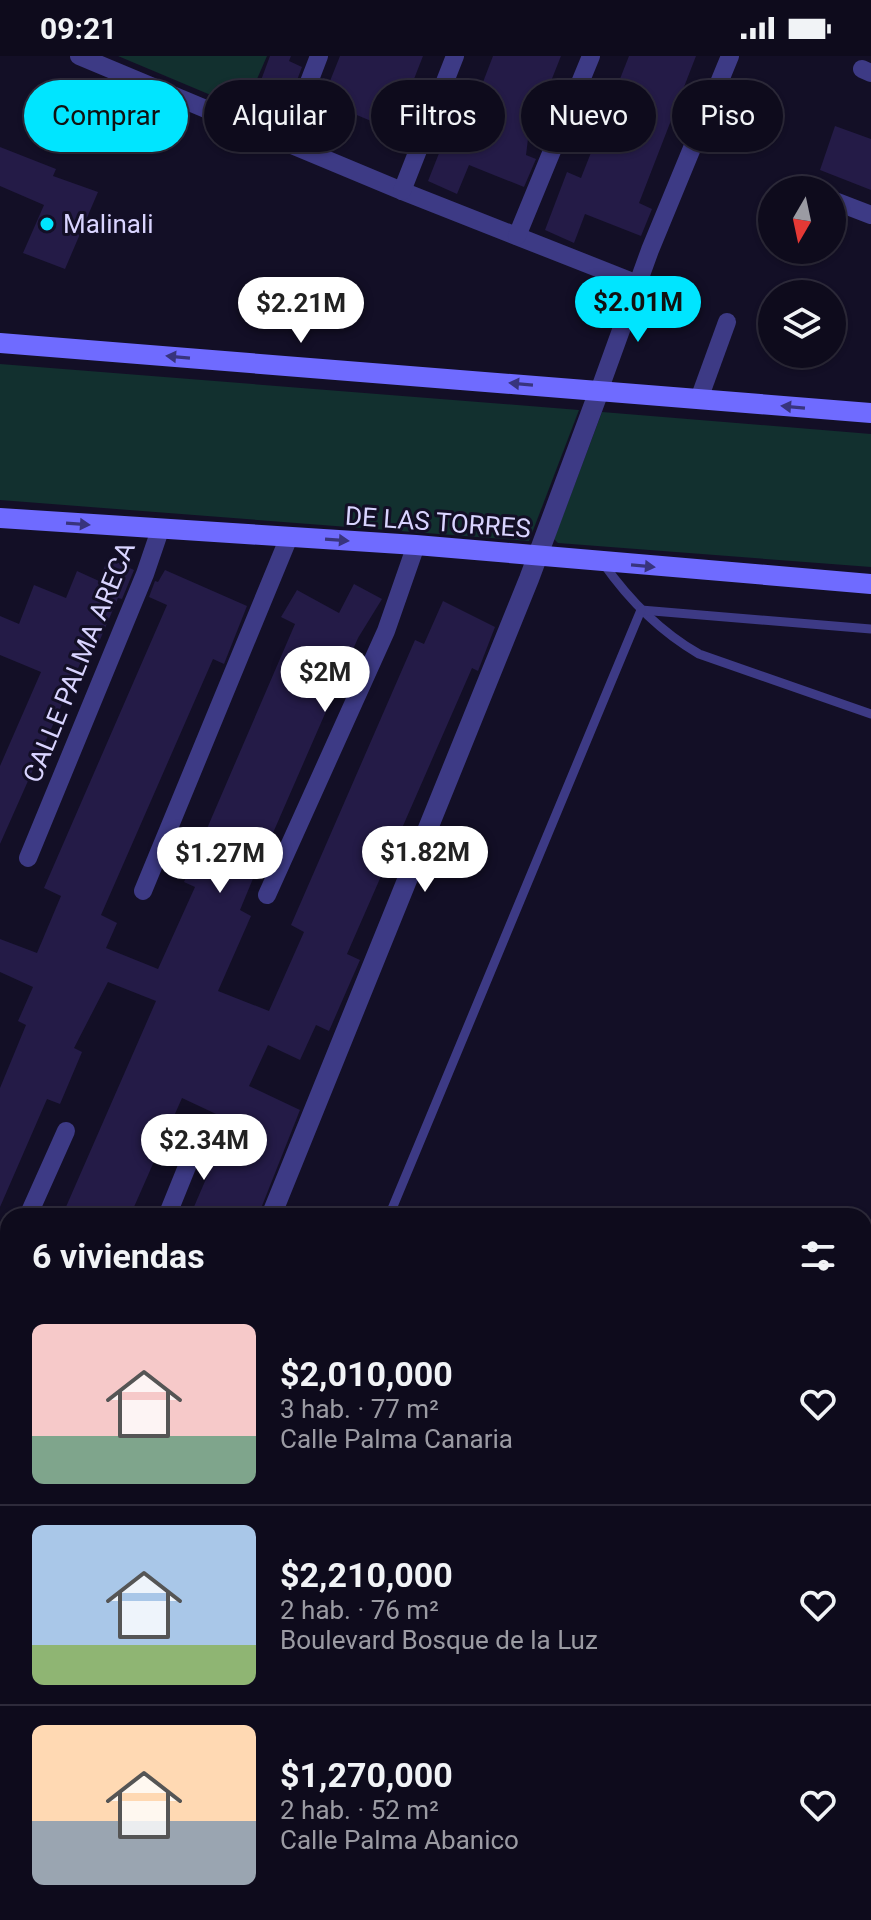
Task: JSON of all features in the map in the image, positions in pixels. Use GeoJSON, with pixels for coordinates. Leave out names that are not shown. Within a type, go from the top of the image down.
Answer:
{"type":"FeatureCollection","features":[{"type":"Feature","properties":{"kind":"main road"},"geometry":{"type":"LineString","coordinates":[[0,343],[871,413]]}},
{"type":"Feature","properties":{"kind":"main road","name":"DE LAS TORRES"},"geometry":{"type":"LineString","coordinates":[[0,518],[416,545],[871,584]]}},
{"type":"Feature","properties":{"kind":"street"},"geometry":{"type":"LineString","coordinates":[[79,56],[204,108]]}},
{"type":"Feature","properties":{"kind":"street"},"geometry":{"type":"LineString","coordinates":[[310,80],[319,56]]}},
{"type":"Feature","properties":{"kind":"street"},"geometry":{"type":"LineString","coordinates":[[402,191],[455,56]]}},
{"type":"Feature","properties":{"kind":"street"},"geometry":{"type":"LineString","coordinates":[[517,236],[591,56]]}},
{"type":"Feature","properties":{"kind":"street"},"geometry":{"type":"LineString","coordinates":[[274,1208],[538,555],[638,284],[730,56]]}},
{"type":"Feature","properties":{"kind":"street"},"geometry":{"type":"LineString","coordinates":[[310,152],[638,284]]}},
{"type":"Feature","properties":{"kind":"street"},"geometry":{"type":"LineString","coordinates":[[846,205],[871,215]]}},
{"type":"Feature","properties":{"kind":"street"},"geometry":{"type":"LineString","coordinates":[[699,399],[727,322]]}},
{"type":"Feature","properties":{"kind":"street","name":"CALLE PALMA ARECA"},"geometry":{"type":"LineString","coordinates":[[28,858],[145,574],[160,530]]}},
{"type":"Feature","properties":{"kind":"street"},"geometry":{"type":"LineString","coordinates":[[143,891],[289,537]]}},
{"type":"Feature","properties":{"kind":"street"},"geometry":{"type":"LineString","coordinates":[[267,895],[386,631],[416,545]]}},
{"type":"Feature","properties":{"kind":"street"},"geometry":{"type":"LineString","coordinates":[[32,1208],[66,1131]]}},
{"type":"Feature","properties":{"kind":"street"},"geometry":{"type":"LineString","coordinates":[[170,1208],[201,1132]]}},
{"type":"Feature","properties":{"kind":"lane"},"geometry":{"type":"LineString","coordinates":[[603,563],[641,610],[673,639],[699,654],[871,714]]}},
{"type":"Feature","properties":{"kind":"lane"},"geometry":{"type":"LineString","coordinates":[[641,610],[871,629]]}},
{"type":"Feature","properties":{"kind":"lane"},"geometry":{"type":"LineString","coordinates":[[392,1208],[641,610]]}},
{"type":"Feature","properties":{"kind":"green space"},"geometry":{"type":"Polygon","coordinates":[[[118,56],[267,56],[257,80],[204,80],[204,92],[188,85],[188,80],[175,80],[118,56]]]}},
{"type":"Feature","properties":{"kind":"green space"},"geometry":{"type":"Polygon","coordinates":[[[0,364],[579,410],[529,541],[0,500],[0,364]]]}},
{"type":"Feature","properties":{"kind":"green space"},"geometry":{"type":"Polygon","coordinates":[[[602,412],[871,434],[871,567],[558,543],[554,539],[602,412]]]}},
{"type":"Feature","properties":{"kind":"building"},"geometry":{"type":"Polygon","coordinates":[[[270,56],[291,56],[289,61],[302,67],[297,80],[261,80],[270,56]]]}},
{"type":"Feature","properties":{"kind":"building"},"geometry":{"type":"Polygon","coordinates":[[[340,56],[423,56],[414,80],[371,80],[371,121],[355,114],[355,80],[330,80],[340,56]]]}},
{"type":"Feature","properties":{"kind":"building"},"geometry":{"type":"Polygon","coordinates":[[[493,56],[561,56],[551,80],[521,80],[521,152],[536,159],[524,187],[469,165],[457,194],[428,181],[440,152],[505,152],[505,80],[484,80],[493,56]]]}},
{"type":"Feature","properties":{"kind":"building"},"geometry":{"type":"Polygon","coordinates":[[[629,56],[696,56],[687,80],[672,80],[672,118],[639,203],[652,209],[641,236],[585,214],[574,243],[545,230],[567,172],[581,178],[591,152],[656,152],[656,80],[620,80],[629,56]]]}},
{"type":"Feature","properties":{"kind":"building"},"geometry":{"type":"Polygon","coordinates":[[[835,126],[871,139],[871,190],[846,180],[846,176],[835,176],[820,170],[835,126]]]}},
{"type":"Feature","properties":{"kind":"building"},"geometry":{"type":"Polygon","coordinates":[[[0,147],[56,169],[53,176],[98,192],[65,269],[23,253],[44,205],[0,186],[0,147]]]}},
{"type":"Feature","properties":{"kind":"building"},"geometry":{"type":"Polygon","coordinates":[[[108,558],[134,570],[99,642],[91,639],[0,844],[0,766],[41,672],[0,655],[0,616],[19,624],[34,585],[66,598],[77,571],[99,581],[108,558]]]}},
{"type":"Feature","properties":{"kind":"building"},"geometry":{"type":"Polygon","coordinates":[[[165,570],[247,606],[224,664],[213,659],[101,915],[117,923],[106,948],[158,969],[195,887],[184,882],[295,624],[281,617],[297,590],[339,613],[354,584],[382,599],[358,638],[240,910],[251,916],[218,991],[269,1011],[304,932],[291,925],[415,640],[424,644],[443,601],[495,627],[478,671],[472,668],[347,954],[360,960],[329,1031],[316,1025],[300,1060],[268,1045],[249,1086],[300,1110],[261,1208],[193,1208],[231,1121],[182,1098],[134,1208],[65,1208],[156,1001],[108,982],[74,1048],[82,1052],[60,1104],[47,1099],[0,1207],[0,1088],[26,1025],[18,1021],[33,987],[0,972],[0,939],[37,953],[61,896],[44,888],[167,605],[149,597],[155,581],[158,582],[165,570]]]}},
{"type":"Feature","properties":{"kind":"place","name":"Malinali"},"geometry":{"type":"Point","coordinates":[47,224]}}]}
